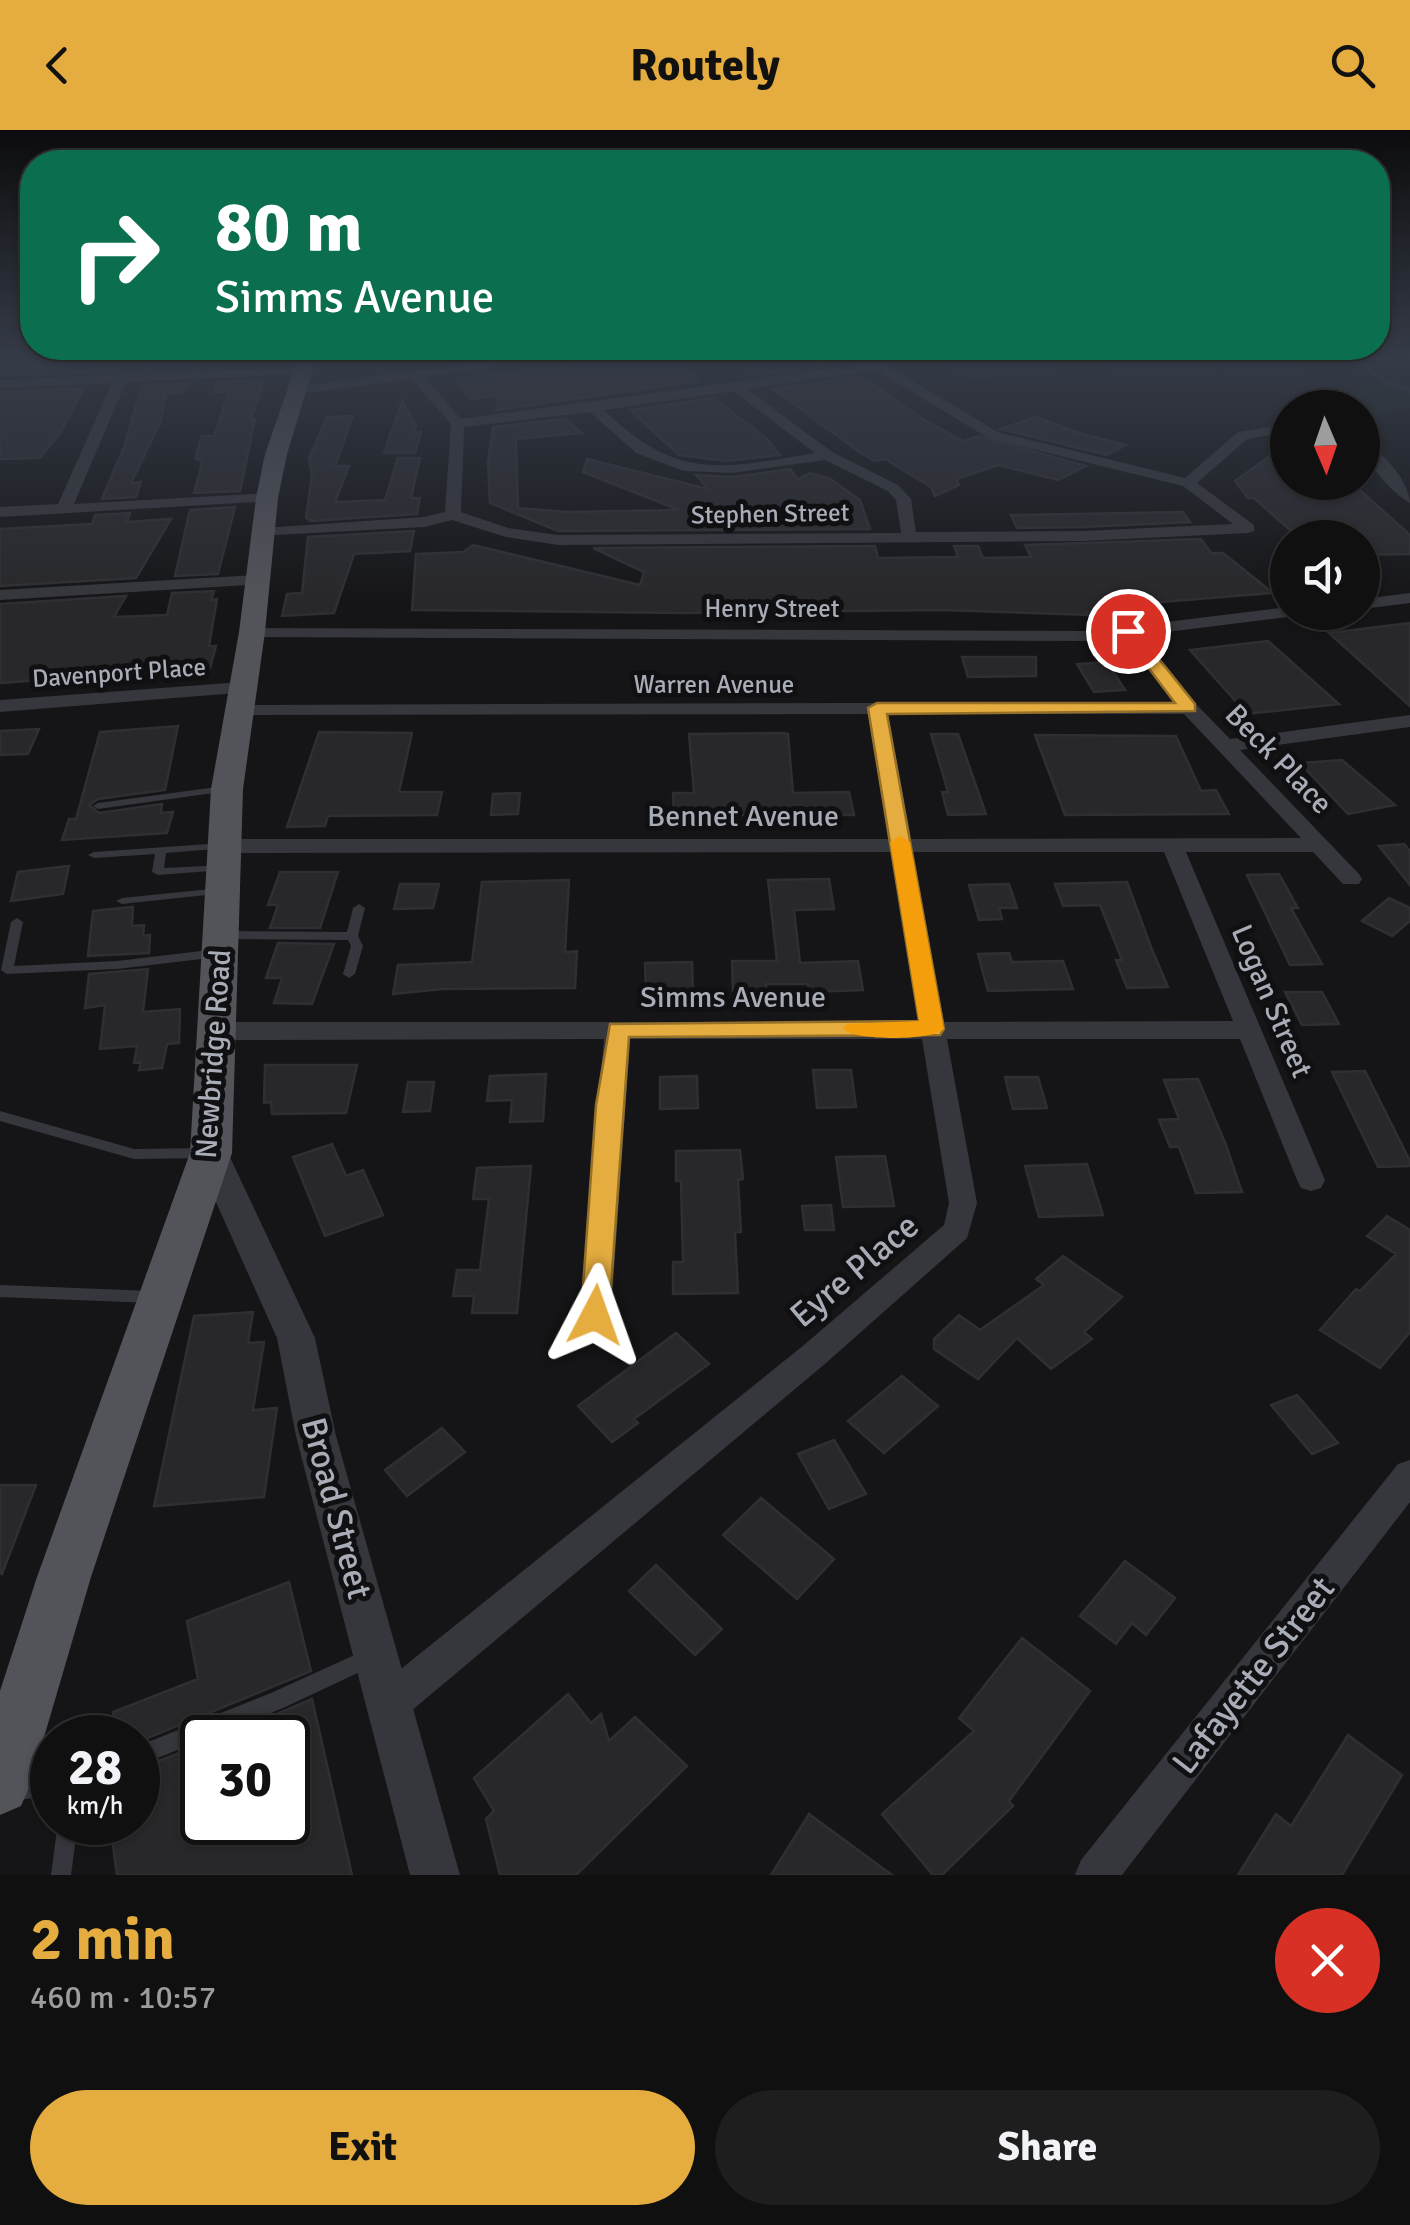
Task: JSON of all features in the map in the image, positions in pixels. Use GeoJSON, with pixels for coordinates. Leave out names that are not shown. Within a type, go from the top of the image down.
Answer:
{"type":"FeatureCollection","features":[{"type":"Feature","properties":{"kind":"main road","name":"Newbridge Road"},"geometry":{"type":"LineString","coordinates":[[0,1785],[64,1577],[210,1152],[227,789],[252,632],[267,498],[280,440]]}},
{"type":"Feature","properties":{"kind":"street"},"geometry":{"type":"LineString","coordinates":[[64,509],[94,440]]}},
{"type":"Feature","properties":{"kind":"street"},"geometry":{"type":"LineString","coordinates":[[263,534],[424,522],[453,514],[455,440]]}},
{"type":"Feature","properties":{"kind":"street"},"geometry":{"type":"LineString","coordinates":[[629,440],[638,449],[673,463],[738,468],[827,455]]}},
{"type":"Feature","properties":{"kind":"street"},"geometry":{"type":"LineString","coordinates":[[808,440],[827,455],[893,488],[903,500],[909,536]]}},
{"type":"Feature","properties":{"kind":"street"},"geometry":{"type":"LineString","coordinates":[[1015,440],[1188,484],[1236,440]]}},
{"type":"Feature","properties":{"kind":"street"},"geometry":{"type":"LineString","coordinates":[[1380,462],[1393,484],[1410,498]]}},
{"type":"Feature","properties":{"kind":"street","name":"Stephen Street"},"geometry":{"type":"LineString","coordinates":[[453,514],[506,532],[558,540],[1083,536],[1248,528],[1188,484]]}},
{"type":"Feature","properties":{"kind":"street"},"geometry":{"type":"LineString","coordinates":[[0,512],[267,498]]}},
{"type":"Feature","properties":{"kind":"street"},"geometry":{"type":"LineString","coordinates":[[0,596],[257,580]]}},
{"type":"Feature","properties":{"kind":"street"},"geometry":{"type":"LineString","coordinates":[[1380,602],[1410,598]]}},
{"type":"Feature","properties":{"kind":"street","name":"Henry Street"},"geometry":{"type":"LineString","coordinates":[[252,632],[1061,636],[1270,614]]}},
{"type":"Feature","properties":{"kind":"street","name":"Beck Place"},"geometry":{"type":"LineString","coordinates":[[1128,631],[1188,708],[1351,880]]}},
{"type":"Feature","properties":{"kind":"street","name":"Warren Avenue"},"geometry":{"type":"LineString","coordinates":[[241,698],[877,708],[1188,708]]}},
{"type":"Feature","properties":{"kind":"street","name":"Davenport Place"},"geometry":{"type":"LineString","coordinates":[[0,706],[241,698]]}},
{"type":"Feature","properties":{"kind":"street","name":"Eyre Place"},"geometry":{"type":"LineString","coordinates":[[390,1703],[814,1354],[957,1230],[963,1204],[877,708]]}},
{"type":"Feature","properties":{"kind":"street"},"geometry":{"type":"LineString","coordinates":[[1225,746],[1410,721]]}},
{"type":"Feature","properties":{"kind":"street","name":"Bennet Avenue"},"geometry":{"type":"LineString","coordinates":[[224,868],[900,846],[1320,845]]}},
{"type":"Feature","properties":{"kind":"street","name":"Logan Street"},"geometry":{"type":"LineString","coordinates":[[1173,846],[1311,1180]]}},
{"type":"Feature","properties":{"kind":"street"},"geometry":{"type":"LineString","coordinates":[[595,1315],[618,1030]]}},
{"type":"Feature","properties":{"kind":"street","name":"Simms Avenue"},"geometry":{"type":"LineString","coordinates":[[217,1031],[1250,1030]]}},
{"type":"Feature","properties":{"kind":"street","name":"Broad Street"},"geometry":{"type":"LineString","coordinates":[[210,1152],[296,1338],[316,1436],[436,1875]]}},
{"type":"Feature","properties":{"kind":"street","name":"Lafayette Street"},"geometry":{"type":"LineString","coordinates":[[1096,1875],[1410,1475]]}},
{"type":"Feature","properties":{"kind":"lane"},"geometry":{"type":"LineString","coordinates":[[98,806],[227,789]]}},
{"type":"Feature","properties":{"kind":"lane"},"geometry":{"type":"LineString","coordinates":[[161,850],[158,872],[224,868]]}},
{"type":"Feature","properties":{"kind":"lane"},"geometry":{"type":"LineString","coordinates":[[94,855],[161,850],[224,868]]}},
{"type":"Feature","properties":{"kind":"lane"},"geometry":{"type":"LineString","coordinates":[[122,901],[224,868]]}},
{"type":"Feature","properties":{"kind":"lane"},"geometry":{"type":"LineString","coordinates":[[350,974],[357,946],[352,936],[359,908]]}},
{"type":"Feature","properties":{"kind":"lane"},"geometry":{"type":"LineString","coordinates":[[17,922],[7,970],[117,965],[221,944],[352,936]]}},
{"type":"Feature","properties":{"kind":"lane"},"geometry":{"type":"LineString","coordinates":[[0,1116],[134,1154],[210,1152]]}},
{"type":"Feature","properties":{"kind":"lane"},"geometry":{"type":"LineString","coordinates":[[0,1291],[163,1298]]}},
{"type":"Feature","properties":{"kind":"lane"},"geometry":{"type":"LineString","coordinates":[[160,1747],[276,1701],[376,1654]]}},
{"type":"Feature","properties":{"kind":"lane"},"geometry":{"type":"LineString","coordinates":[[0,1793],[30,1788]]}},
{"type":"Feature","properties":{"kind":"lane"},"geometry":{"type":"LineString","coordinates":[[62,1875],[65,1845]]}},
{"type":"Feature","properties":{"kind":"building"},"geometry":{"type":"Polygon","coordinates":[[[0,440],[54,440],[40,458],[0,459],[0,440]]]}},
{"type":"Feature","properties":{"kind":"building"},"geometry":{"type":"Polygon","coordinates":[[[126,440],[152,440],[131,483],[141,482],[136,497],[102,499],[126,440]]]}},
{"type":"Feature","properties":{"kind":"building"},"geometry":{"type":"Polygon","coordinates":[[[201,440],[251,440],[240,491],[194,493],[201,467],[201,461],[195,458],[201,440]]]}},
{"type":"Feature","properties":{"kind":"building"},"geometry":{"type":"Polygon","coordinates":[[[317,440],[344,440],[335,466],[349,466],[335,502],[385,500],[398,458],[420,458],[411,498],[420,498],[417,514],[310,521],[306,517],[312,476],[309,458],[317,440]]]}},
{"type":"Feature","properties":{"kind":"building"},"geometry":{"type":"Polygon","coordinates":[[[388,440],[419,440],[415,453],[384,453],[388,440]]]}},
{"type":"Feature","properties":{"kind":"building"},"geometry":{"type":"Polygon","coordinates":[[[491,440],[516,440],[518,508],[567,512],[679,510],[583,472],[587,459],[708,489],[696,475],[733,477],[790,469],[798,479],[810,473],[829,478],[860,500],[870,529],[558,531],[490,503],[491,440]]]}},
{"type":"Feature","properties":{"kind":"building"},"geometry":{"type":"Polygon","coordinates":[[[663,440],[768,440],[780,455],[726,461],[679,455],[663,440]]]}},
{"type":"Feature","properties":{"kind":"building"},"geometry":{"type":"Polygon","coordinates":[[[844,440],[994,440],[1086,466],[1058,480],[998,465],[956,479],[959,485],[935,496],[931,487],[885,459],[875,461],[844,440]]]}},
{"type":"Feature","properties":{"kind":"building"},"geometry":{"type":"Polygon","coordinates":[[[1047,440],[1108,440],[1126,445],[1107,455],[1047,440]]]}},
{"type":"Feature","properties":{"kind":"building"},"geometry":{"type":"Polygon","coordinates":[[[1270,456],[1270,500],[1371,500],[1410,535],[1410,554],[1380,555],[1380,520],[1279,520],[1254,498],[1248,498],[1235,481],[1270,456]]]}},
{"type":"Feature","properties":{"kind":"building"},"geometry":{"type":"Polygon","coordinates":[[[235,507],[218,574],[175,576],[190,510],[235,507]]]}},
{"type":"Feature","properties":{"kind":"building"},"geometry":{"type":"Polygon","coordinates":[[[1183,512],[1190,522],[1083,527],[1017,528],[1011,515],[1183,512]]]}},
{"type":"Feature","properties":{"kind":"building"},"geometry":{"type":"Polygon","coordinates":[[[130,513],[127,522],[171,519],[136,578],[0,586],[0,529],[92,524],[95,515],[130,513]]]}},
{"type":"Feature","properties":{"kind":"building"},"geometry":{"type":"Polygon","coordinates":[[[414,531],[410,551],[354,554],[334,613],[282,616],[287,594],[302,593],[308,537],[414,531]]]}},
{"type":"Feature","properties":{"kind":"building"},"geometry":{"type":"Polygon","coordinates":[[[1201,539],[1211,553],[1223,553],[1270,593],[1137,604],[1141,611],[1086,612],[1088,615],[943,610],[412,610],[416,554],[463,552],[473,545],[640,585],[644,572],[593,548],[875,546],[878,558],[958,557],[954,546],[978,546],[983,558],[1031,557],[1025,545],[1201,539]]]}},
{"type":"Feature","properties":{"kind":"building"},"geometry":{"type":"Polygon","coordinates":[[[214,591],[211,600],[217,599],[209,646],[216,646],[210,668],[0,683],[0,604],[126,596],[114,617],[167,615],[172,593],[214,591]]]}},
{"type":"Feature","properties":{"kind":"building"},"geometry":{"type":"Polygon","coordinates":[[[1410,623],[1410,706],[1329,633],[1380,630],[1380,627],[1410,623]]]}},
{"type":"Feature","properties":{"kind":"building"},"geometry":{"type":"Polygon","coordinates":[[[1268,641],[1339,704],[1247,714],[1190,650],[1268,641]]]}},
{"type":"Feature","properties":{"kind":"building"},"geometry":{"type":"Polygon","coordinates":[[[962,657],[1036,657],[1036,676],[968,677],[962,657]]]}},
{"type":"Feature","properties":{"kind":"building"},"geometry":{"type":"Polygon","coordinates":[[[1107,662],[1125,690],[1094,692],[1077,664],[1107,662]]]}},
{"type":"Feature","properties":{"kind":"building"},"geometry":{"type":"Polygon","coordinates":[[[178,726],[165,790],[98,799],[89,805],[99,813],[162,804],[161,813],[173,812],[167,833],[62,840],[69,819],[76,819],[100,732],[178,726]]]}},
{"type":"Feature","properties":{"kind":"building"},"geometry":{"type":"Polygon","coordinates":[[[39,729],[28,754],[0,755],[0,731],[39,729]]]}},
{"type":"Feature","properties":{"kind":"building"},"geometry":{"type":"Polygon","coordinates":[[[319,732],[412,733],[399,792],[442,792],[437,815],[328,816],[325,826],[287,827],[319,732]]]}},
{"type":"Feature","properties":{"kind":"building"},"geometry":{"type":"Polygon","coordinates":[[[689,734],[788,734],[793,793],[849,792],[854,815],[674,815],[673,793],[694,793],[689,734]]]}},
{"type":"Feature","properties":{"kind":"building"},"geometry":{"type":"Polygon","coordinates":[[[931,734],[958,734],[986,814],[948,815],[942,792],[948,792],[931,734]]]}},
{"type":"Feature","properties":{"kind":"building"},"geometry":{"type":"Polygon","coordinates":[[[1035,735],[1176,736],[1201,791],[1216,790],[1229,814],[1065,815],[1035,735]]]}},
{"type":"Feature","properties":{"kind":"building"},"geometry":{"type":"Polygon","coordinates":[[[1342,760],[1395,805],[1348,814],[1300,763],[1342,760]]]}},
{"type":"Feature","properties":{"kind":"building"},"geometry":{"type":"Polygon","coordinates":[[[520,793],[518,814],[491,815],[493,794],[520,793]]]}},
{"type":"Feature","properties":{"kind":"building"},"geometry":{"type":"Polygon","coordinates":[[[1404,844],[1410,851],[1410,885],[1379,846],[1404,844]]]}},
{"type":"Feature","properties":{"kind":"building"},"geometry":{"type":"Polygon","coordinates":[[[69,866],[63,894],[11,901],[18,872],[69,866]]]}},
{"type":"Feature","properties":{"kind":"building"},"geometry":{"type":"Polygon","coordinates":[[[280,872],[338,872],[320,928],[270,928],[278,905],[268,905],[280,872]]]}},
{"type":"Feature","properties":{"kind":"building"},"geometry":{"type":"Polygon","coordinates":[[[1279,874],[1298,908],[1291,908],[1322,964],[1290,965],[1247,875],[1279,874]]]}},
{"type":"Feature","properties":{"kind":"building"},"geometry":{"type":"Polygon","coordinates":[[[829,879],[834,909],[794,910],[800,963],[858,961],[863,990],[809,992],[808,984],[766,984],[766,991],[733,991],[732,961],[777,961],[768,880],[829,879]]]}},
{"type":"Feature","properties":{"kind":"building"},"geometry":{"type":"Polygon","coordinates":[[[569,880],[565,952],[577,951],[575,988],[442,989],[393,994],[398,965],[472,962],[482,882],[569,880]]]}},
{"type":"Feature","properties":{"kind":"building"},"geometry":{"type":"Polygon","coordinates":[[[1127,882],[1168,987],[1127,988],[1116,960],[1122,960],[1100,905],[1063,906],[1055,884],[1127,882]]]}},
{"type":"Feature","properties":{"kind":"building"},"geometry":{"type":"Polygon","coordinates":[[[400,884],[439,884],[433,908],[394,909],[400,884]]]}},
{"type":"Feature","properties":{"kind":"building"},"geometry":{"type":"Polygon","coordinates":[[[1009,884],[1017,908],[999,908],[1002,919],[979,920],[969,885],[1009,884]]]}},
{"type":"Feature","properties":{"kind":"building"},"geometry":{"type":"Polygon","coordinates":[[[1389,898],[1410,908],[1410,921],[1392,936],[1362,921],[1389,898]]]}},
{"type":"Feature","properties":{"kind":"building"},"geometry":{"type":"Polygon","coordinates":[[[133,907],[132,926],[144,925],[143,936],[150,935],[149,953],[88,956],[93,911],[133,907]]]}},
{"type":"Feature","properties":{"kind":"building"},"geometry":{"type":"Polygon","coordinates":[[[278,943],[334,944],[312,1004],[274,1003],[282,978],[266,978],[278,943]]]}},
{"type":"Feature","properties":{"kind":"building"},"geometry":{"type":"Polygon","coordinates":[[[1009,953],[1012,962],[1063,961],[1073,989],[988,991],[978,954],[1009,953]]]}},
{"type":"Feature","properties":{"kind":"building"},"geometry":{"type":"Polygon","coordinates":[[[692,962],[693,991],[646,992],[645,963],[692,962]]]}},
{"type":"Feature","properties":{"kind":"building"},"geometry":{"type":"Polygon","coordinates":[[[148,969],[143,1012],[180,1009],[179,1043],[167,1044],[162,1068],[139,1070],[141,1062],[134,1063],[137,1046],[100,1049],[105,1005],[85,1008],[89,974],[148,969]]]}},
{"type":"Feature","properties":{"kind":"building"},"geometry":{"type":"Polygon","coordinates":[[[1285,992],[1322,992],[1339,1024],[1302,1025],[1285,992]]]}},
{"type":"Feature","properties":{"kind":"building"},"geometry":{"type":"Polygon","coordinates":[[[265,1065],[357,1065],[346,1113],[272,1114],[271,1102],[264,1103],[265,1065]]]}},
{"type":"Feature","properties":{"kind":"building"},"geometry":{"type":"Polygon","coordinates":[[[813,1070],[851,1070],[856,1107],[817,1108],[813,1070]]]}},
{"type":"Feature","properties":{"kind":"building"},"geometry":{"type":"Polygon","coordinates":[[[1365,1071],[1410,1166],[1378,1167],[1332,1072],[1365,1071]]]}},
{"type":"Feature","properties":{"kind":"building"},"geometry":{"type":"Polygon","coordinates":[[[546,1074],[543,1121],[510,1122],[512,1100],[487,1101],[490,1076],[546,1074]]]}},
{"type":"Feature","properties":{"kind":"building"},"geometry":{"type":"Polygon","coordinates":[[[697,1076],[698,1108],[660,1109],[660,1077],[697,1076]]]}},
{"type":"Feature","properties":{"kind":"building"},"geometry":{"type":"Polygon","coordinates":[[[1005,1077],[1038,1077],[1047,1108],[1013,1109],[1005,1077]]]}},
{"type":"Feature","properties":{"kind":"building"},"geometry":{"type":"Polygon","coordinates":[[[1198,1079],[1242,1192],[1196,1193],[1179,1147],[1170,1147],[1159,1120],[1179,1119],[1164,1080],[1198,1079]]]}},
{"type":"Feature","properties":{"kind":"building"},"geometry":{"type":"Polygon","coordinates":[[[408,1082],[434,1082],[430,1111],[403,1112],[408,1082]]]}},
{"type":"Feature","properties":{"kind":"building"},"geometry":{"type":"Polygon","coordinates":[[[332,1144],[346,1176],[363,1170],[383,1215],[325,1236],[293,1157],[332,1144]]]}},
{"type":"Feature","properties":{"kind":"building"},"geometry":{"type":"Polygon","coordinates":[[[740,1150],[741,1232],[735,1232],[738,1293],[673,1294],[673,1262],[683,1262],[681,1181],[676,1181],[676,1151],[740,1150]]]}},
{"type":"Feature","properties":{"kind":"building"},"geometry":{"type":"Polygon","coordinates":[[[885,1156],[894,1206],[843,1207],[836,1157],[885,1156]]]}},
{"type":"Feature","properties":{"kind":"building"},"geometry":{"type":"Polygon","coordinates":[[[1087,1164],[1103,1215],[1039,1217],[1025,1166],[1087,1164]]]}},
{"type":"Feature","properties":{"kind":"building"},"geometry":{"type":"Polygon","coordinates":[[[531,1166],[517,1313],[472,1313],[474,1296],[453,1296],[457,1270],[480,1270],[489,1199],[473,1199],[477,1168],[531,1166]]]}},
{"type":"Feature","properties":{"kind":"building"},"geometry":{"type":"Polygon","coordinates":[[[831,1205],[834,1230],[805,1230],[802,1206],[831,1205]]]}},
{"type":"Feature","properties":{"kind":"building"},"geometry":{"type":"Polygon","coordinates":[[[1387,1216],[1410,1230],[1410,1332],[1380,1368],[1320,1330],[1356,1289],[1360,1291],[1396,1254],[1367,1236],[1387,1216]]]}},
{"type":"Feature","properties":{"kind":"building"},"geometry":{"type":"Polygon","coordinates":[[[1063,1256],[1122,1297],[1084,1332],[1092,1339],[1051,1369],[1017,1338],[978,1379],[934,1349],[934,1339],[959,1315],[980,1330],[1044,1285],[1036,1279],[1063,1256]]]}},
{"type":"Feature","properties":{"kind":"building"},"geometry":{"type":"Polygon","coordinates":[[[253,1312],[248,1343],[264,1342],[253,1410],[277,1408],[264,1497],[154,1506],[194,1316],[253,1312]]]}},
{"type":"Feature","properties":{"kind":"building"},"geometry":{"type":"Polygon","coordinates":[[[676,1333],[709,1364],[634,1419],[638,1423],[612,1442],[578,1406],[676,1333]]]}},
{"type":"Feature","properties":{"kind":"building"},"geometry":{"type":"Polygon","coordinates":[[[902,1376],[938,1406],[884,1453],[848,1421],[902,1376]]]}},
{"type":"Feature","properties":{"kind":"building"},"geometry":{"type":"Polygon","coordinates":[[[1297,1395],[1338,1443],[1312,1454],[1271,1405],[1297,1395]]]}},
{"type":"Feature","properties":{"kind":"building"},"geometry":{"type":"Polygon","coordinates":[[[442,1428],[465,1452],[407,1496],[385,1470],[442,1428]]]}},
{"type":"Feature","properties":{"kind":"building"},"geometry":{"type":"Polygon","coordinates":[[[834,1440],[866,1494],[829,1509],[798,1454],[834,1440]]]}},
{"type":"Feature","properties":{"kind":"building"},"geometry":{"type":"Polygon","coordinates":[[[0,1485],[36,1485],[2,1574],[0,1573],[0,1485]]]}},
{"type":"Feature","properties":{"kind":"building"},"geometry":{"type":"Polygon","coordinates":[[[761,1498],[834,1559],[797,1599],[723,1535],[761,1498]]]}},
{"type":"Feature","properties":{"kind":"building"},"geometry":{"type":"Polygon","coordinates":[[[1125,1561],[1175,1598],[1146,1635],[1132,1623],[1116,1644],[1080,1616],[1125,1561]]]}},
{"type":"Feature","properties":{"kind":"building"},"geometry":{"type":"Polygon","coordinates":[[[656,1565],[722,1629],[695,1655],[629,1591],[656,1565]]]}},
{"type":"Feature","properties":{"kind":"building"},"geometry":{"type":"Polygon","coordinates":[[[289,1582],[311,1671],[204,1715],[180,1715],[180,1725],[160,1733],[160,1715],[113,1715],[198,1679],[187,1621],[289,1582]]]}},
{"type":"Feature","properties":{"kind":"building"},"geometry":{"type":"Polygon","coordinates":[[[1022,1638],[1090,1691],[1009,1801],[1013,1806],[942,1875],[933,1875],[882,1814],[974,1731],[959,1718],[1022,1638]]]}},
{"type":"Feature","properties":{"kind":"building"},"geometry":{"type":"Polygon","coordinates":[[[568,1694],[591,1723],[601,1714],[609,1741],[635,1717],[687,1766],[576,1875],[500,1875],[486,1819],[494,1811],[474,1778],[568,1694]]]}},
{"type":"Feature","properties":{"kind":"building"},"geometry":{"type":"Polygon","coordinates":[[[312,1699],[352,1875],[117,1875],[113,1845],[160,1845],[160,1760],[180,1753],[180,1845],[310,1845],[310,1715],[274,1715],[312,1699]]]}},
{"type":"Feature","properties":{"kind":"building"},"geometry":{"type":"Polygon","coordinates":[[[1348,1735],[1402,1775],[1342,1875],[1238,1875],[1276,1814],[1291,1826],[1348,1735]]]}},
{"type":"Feature","properties":{"kind":"building"},"geometry":{"type":"Polygon","coordinates":[[[809,1814],[892,1875],[771,1875],[809,1814]]]}},
{"type":"Feature","properties":{"kind":"slow traffic"},"geometry":{"type":"LineString","coordinates":[[855,1029],[932,1029],[900,842]]}},
{"type":"Feature","properties":{"kind":"route"},"geometry":{"type":"LineString","coordinates":[[595,1315],[618,1030],[932,1029],[877,708],[1188,708],[1128,631]]}}]}
